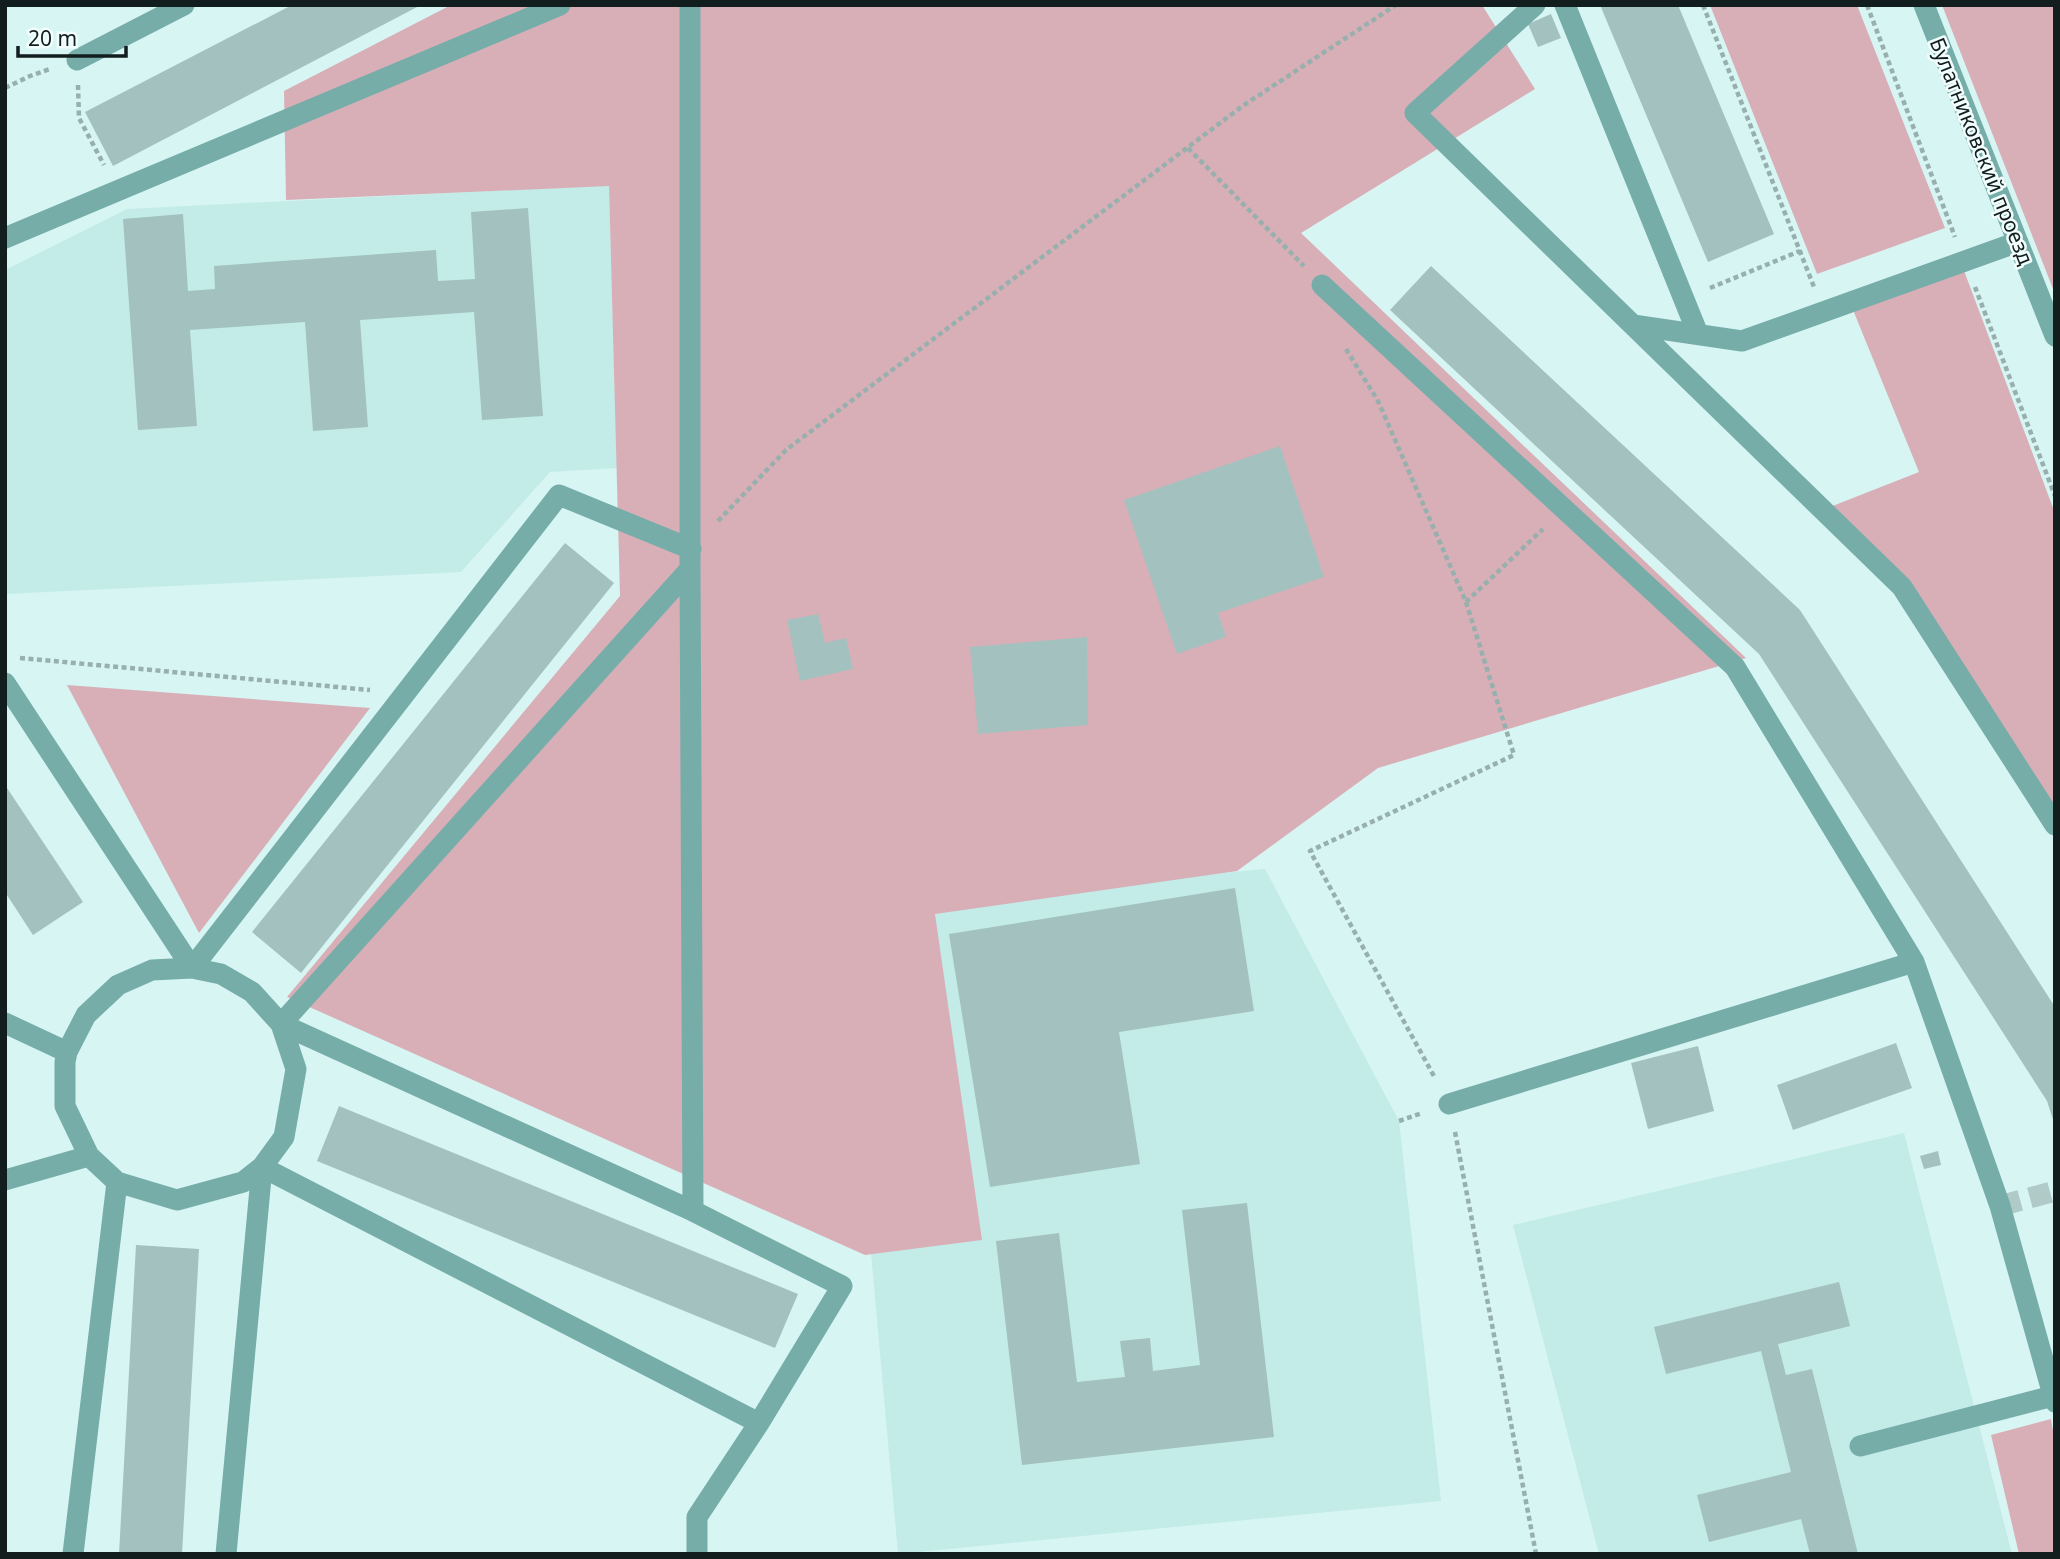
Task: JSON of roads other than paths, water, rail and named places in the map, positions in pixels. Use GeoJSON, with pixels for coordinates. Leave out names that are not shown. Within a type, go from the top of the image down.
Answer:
{"type":"FeatureCollection","features":[{"type":"Feature","properties":{"kind":"street"},"geometry":{"type":"LineString","coordinates":[[77,60],[184,5]]}},
{"type":"Feature","properties":{"kind":"street"},"geometry":{"type":"LineString","coordinates":[[5,238],[560,5]]}},
{"type":"Feature","properties":{"kind":"street"},"geometry":{"type":"LineString","coordinates":[[690,5],[692,1211]]}},
{"type":"Feature","properties":{"kind":"street"},"geometry":{"type":"LineString","coordinates":[[1565,5],[1698,334]]}},
{"type":"Feature","properties":{"kind":"street","name":"Булатниковский проезд"},"geometry":{"type":"LineString","coordinates":[[1924,5],[2055,336]]}},
{"type":"Feature","properties":{"kind":"street"},"geometry":{"type":"LineString","coordinates":[[1534,6],[1415,113],[1902,587],[2055,825]]}},
{"type":"Feature","properties":{"kind":"street"},"geometry":{"type":"LineString","coordinates":[[1633,325],[1742,341],[2018,242]]}},
{"type":"Feature","properties":{"kind":"street"},"geometry":{"type":"LineString","coordinates":[[1322,285],[1735,667],[1914,962],[2000,1206],[2054,1399],[1860,1446]]}},
{"type":"Feature","properties":{"kind":"street"},"geometry":{"type":"LineString","coordinates":[[192,968],[559,495],[690,559]]}},
{"type":"Feature","properties":{"kind":"street"},"geometry":{"type":"LineString","coordinates":[[281,1024],[690,559]]}},
{"type":"Feature","properties":{"kind":"street"},"geometry":{"type":"LineString","coordinates":[[5,682],[192,968]]}},
{"type":"Feature","properties":{"kind":"street"},"geometry":{"type":"LineString","coordinates":[[1449,1104],[1914,962]]}},
{"type":"Feature","properties":{"kind":"street"},"geometry":{"type":"LineString","coordinates":[[192,968],[221,974],[253,992],[281,1024],[296,1069],[284,1137],[262,1167],[243,1182],[177,1200],[117,1182],[89,1156],[65,1106],[65,1062],[67,1052],[86,1015],[118,985],[152,970],[192,968]]}},
{"type":"Feature","properties":{"kind":"street"},"geometry":{"type":"LineString","coordinates":[[5,1023],[67,1052]]}},
{"type":"Feature","properties":{"kind":"street"},"geometry":{"type":"LineString","coordinates":[[281,1024],[692,1211],[842,1286],[759,1423],[697,1517],[697,1554]]}},
{"type":"Feature","properties":{"kind":"street"},"geometry":{"type":"LineString","coordinates":[[5,1180],[89,1156]]}},
{"type":"Feature","properties":{"kind":"street"},"geometry":{"type":"LineString","coordinates":[[262,1167],[759,1423]]}},
{"type":"Feature","properties":{"kind":"street"},"geometry":{"type":"LineString","coordinates":[[226,1554],[262,1167]]}},
{"type":"Feature","properties":{"kind":"street"},"geometry":{"type":"LineString","coordinates":[[73,1554],[117,1182]]}},
{"type":"Feature","properties":{"kind":"tunnel"},"geometry":{"type":"LineString","coordinates":[[2000,1206],[2055,1191]]}}]}
